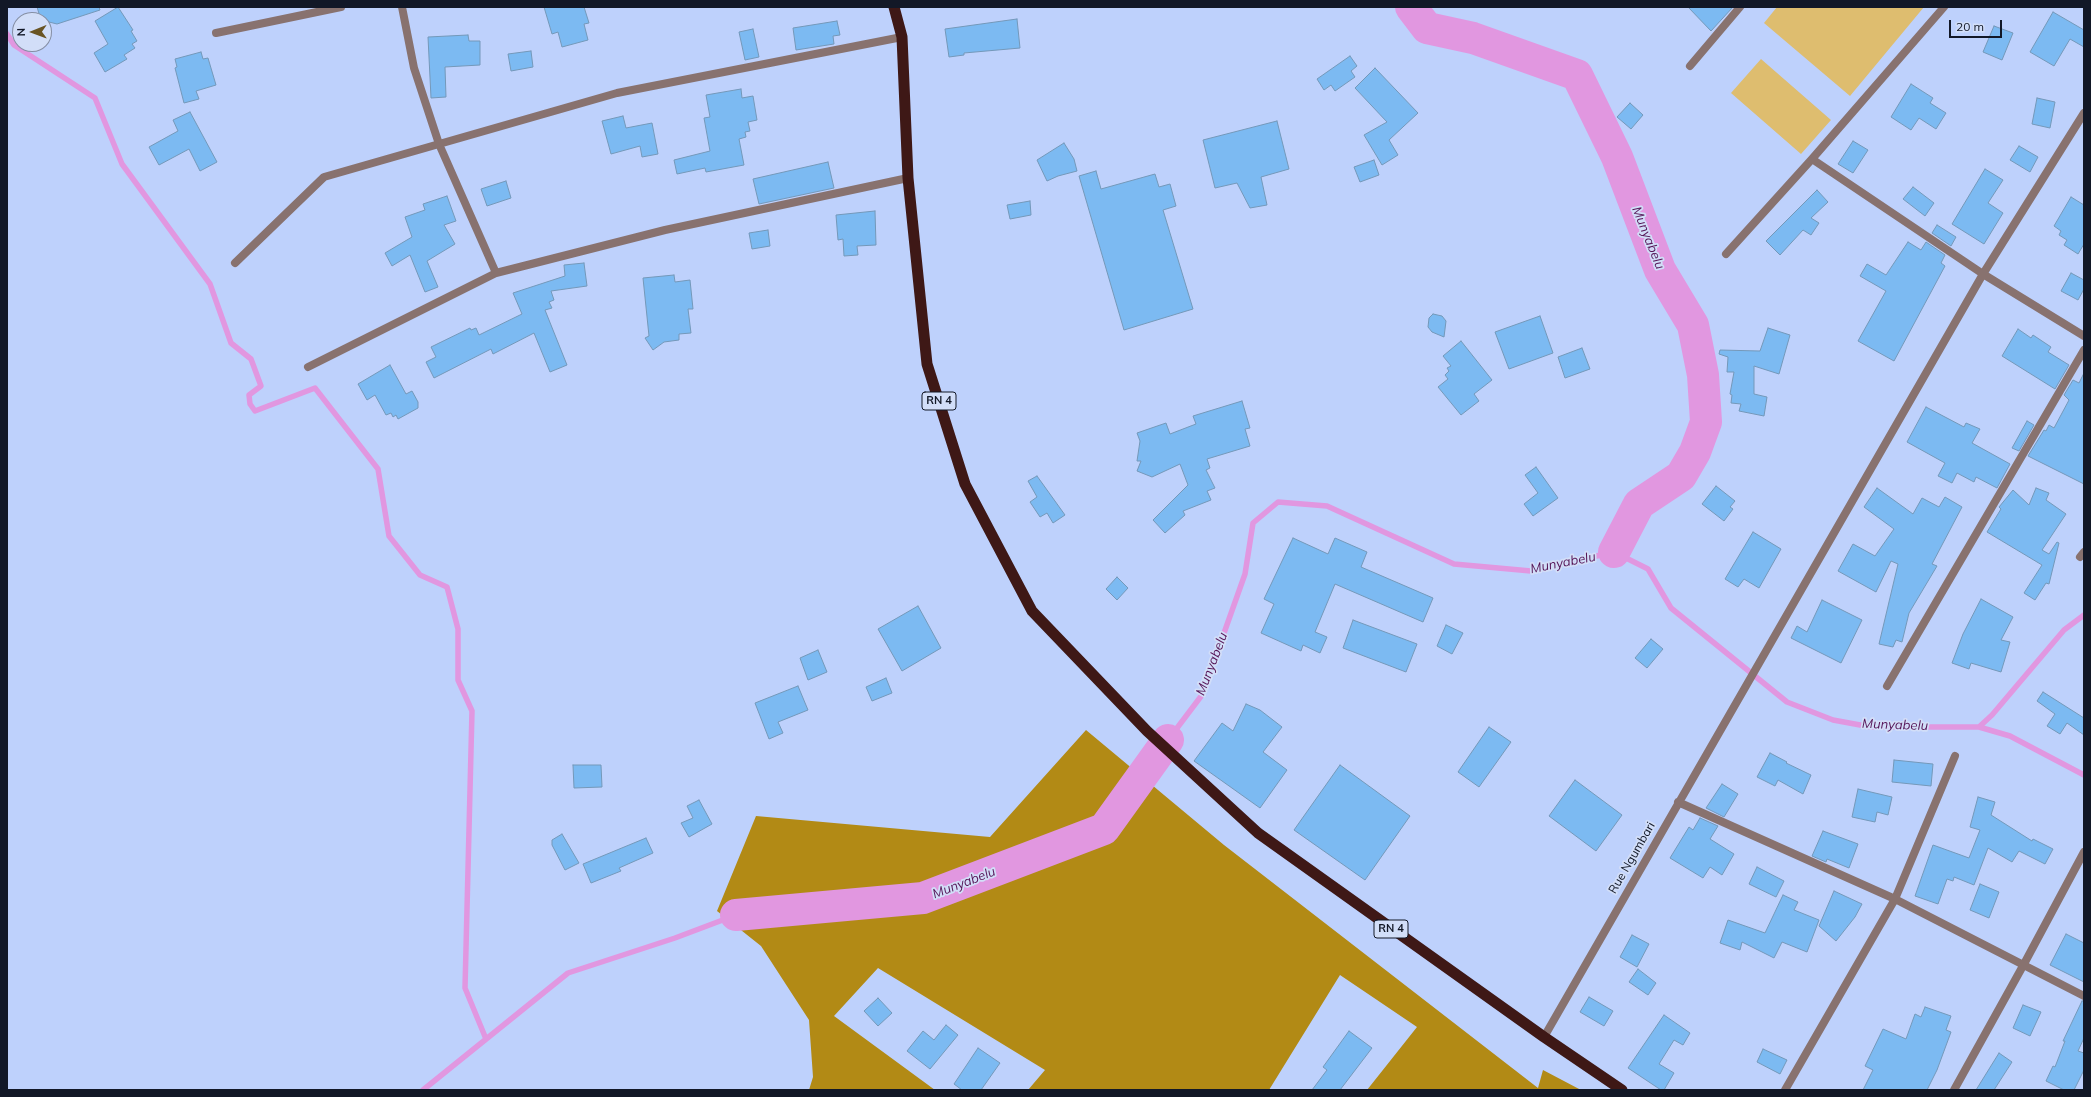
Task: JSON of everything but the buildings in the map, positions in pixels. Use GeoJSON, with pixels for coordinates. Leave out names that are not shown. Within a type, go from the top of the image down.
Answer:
{"type":"FeatureCollection","features":[{"type":"Feature","properties":{"kind":"highway","name":"RN 4"},"geometry":{"type":"LineString","coordinates":[[894,7],[902,37],[908,178],[927,364],[965,484],[1032,611],[1147,731],[1258,833],[1544,1037],[1622,1090]]}},
{"type":"Feature","properties":{"kind":"street"},"geometry":{"type":"LineString","coordinates":[[216,33],[341,7]]}},
{"type":"Feature","properties":{"kind":"street"},"geometry":{"type":"LineString","coordinates":[[402,7],[414,68],[439,144],[496,273]]}},
{"type":"Feature","properties":{"kind":"street"},"geometry":{"type":"LineString","coordinates":[[1690,66],[1740,7]]}},
{"type":"Feature","properties":{"kind":"street"},"geometry":{"type":"LineString","coordinates":[[1726,254],[1812,159],[1944,7]]}},
{"type":"Feature","properties":{"kind":"street"},"geometry":{"type":"LineString","coordinates":[[235,263],[324,177],[617,93],[902,37]]}},
{"type":"Feature","properties":{"kind":"street","name":"Rue Ngumbari"},"geometry":{"type":"LineString","coordinates":[[1544,1037],[1983,274],[2084,113]]}},
{"type":"Feature","properties":{"kind":"street"},"geometry":{"type":"LineString","coordinates":[[1812,159],[1983,274],[2084,336]]}},
{"type":"Feature","properties":{"kind":"street"},"geometry":{"type":"LineString","coordinates":[[308,367],[496,273],[665,230],[908,178]]}},
{"type":"Feature","properties":{"kind":"street"},"geometry":{"type":"LineString","coordinates":[[1887,686],[2084,350]]}},
{"type":"Feature","properties":{"kind":"street"},"geometry":{"type":"LineString","coordinates":[[1785,1090],[1895,899],[1955,756]]}},
{"type":"Feature","properties":{"kind":"street"},"geometry":{"type":"LineString","coordinates":[[1678,802],[1895,899],[2084,996]]}},
{"type":"Feature","properties":{"kind":"street"},"geometry":{"type":"LineString","coordinates":[[1954,1090],[2084,852]]}},
{"type":"Feature","properties":{"kind":"shaded area"},"geometry":{"type":"Polygon","coordinates":[[[1777,7],[1924,7],[1850,96],[1764,23],[1777,7]]]}},
{"type":"Feature","properties":{"kind":"shaded area"},"geometry":{"type":"Polygon","coordinates":[[[1761,59],[1831,120],[1801,154],[1731,93],[1761,59]]]}},
{"type":"Feature","properties":{"kind":"shaded area"},"geometry":{"type":"Polygon","coordinates":[[[1086,730],[1224,845],[1538,1088],[1543,1070],[1581,1090],[1367,1090],[1417,1027],[1340,975],[1269,1090],[1028,1090],[1045,1070],[878,968],[834,1016],[935,1090],[809,1090],[813,1077],[809,1020],[761,946],[717,911],[756,816],[990,837],[1086,730]]]}},
{"type":"Feature","properties":{"kind":"waterway","name":"Munyabelu"},"geometry":{"type":"LineString","coordinates":[[1411,7],[1427,28],[1473,38],[1577,75],[1617,157],[1660,270],[1693,325],[1703,375],[1706,422],[1695,452],[1681,476],[1639,504],[1614,552]]}},
{"type":"Feature","properties":{"kind":"waterway"},"geometry":{"type":"LineString","coordinates":[[7,34],[14,45],[95,98],[122,164],[210,284],[231,343],[251,359],[261,386],[249,395],[250,404],[255,411],[315,388],[378,469],[389,536],[420,575],[447,587],[458,629],[458,680],[472,711],[465,988],[486,1039]]}},
{"type":"Feature","properties":{"kind":"waterway","name":"Munyabelu"},"geometry":{"type":"LineString","coordinates":[[1168,740],[1202,695],[1245,574],[1253,523],[1278,502],[1327,506],[1454,564],[1531,571],[1614,552],[1648,569],[1671,608],[1787,702],[1833,720],[1871,727],[1979,727],[2010,736],[2084,775]]}},
{"type":"Feature","properties":{"kind":"waterway"},"geometry":{"type":"LineString","coordinates":[[1979,727],[1992,715],[2064,630],[2084,615]]}},
{"type":"Feature","properties":{"kind":"waterway","name":"Munyabelu"},"geometry":{"type":"LineString","coordinates":[[736,915],[923,898],[1104,829],[1168,740]]}},
{"type":"Feature","properties":{"kind":"waterway"},"geometry":{"type":"LineString","coordinates":[[423,1090],[568,973],[675,938],[736,915]]}}]}
